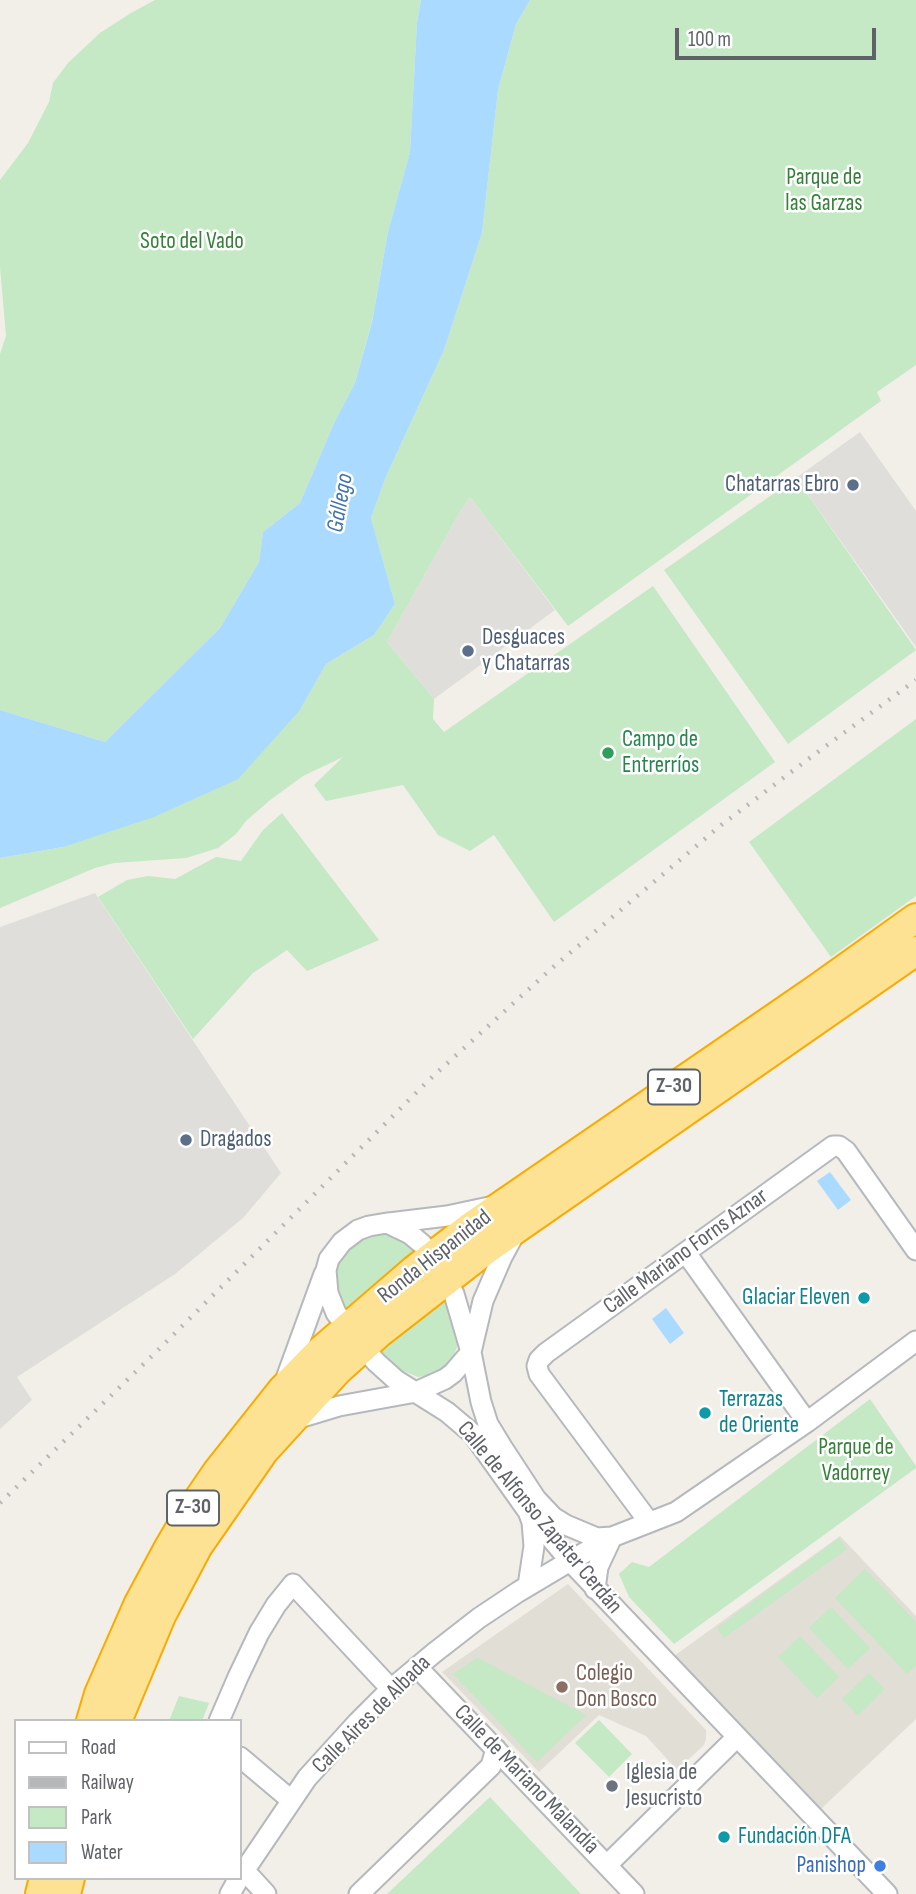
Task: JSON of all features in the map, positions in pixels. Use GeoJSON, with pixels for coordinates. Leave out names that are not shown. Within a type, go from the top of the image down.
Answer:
{"type":"FeatureCollection","features":[{"type":"Feature","properties":{"kind":"highway","name":"Ronda Hispanidad"},"geometry":{"type":"LineString","coordinates":[[512,1215],[916,918]]}},
{"type":"Feature","properties":{"kind":"highway","name":"Ronda Hispanidad"},"geometry":{"type":"LineString","coordinates":[[91,1719],[139,1603],[168,1549],[217,1472],[282,1390],[318,1353],[355,1338],[440,1268],[470,1227],[512,1215],[916,951]]}},
{"type":"Feature","properties":{"kind":"highway","name":"Ronda Hispanidad"},"geometry":{"type":"LineString","coordinates":[[118,1719],[161,1616],[198,1546],[264,1451],[338,1370],[355,1338]]}},
{"type":"Feature","properties":{"kind":"street","name":"Calle Mariano Forns Aznar"},"geometry":{"type":"LineString","coordinates":[[649,1522],[539,1374],[537,1366],[546,1353],[833,1146],[839,1146],[846,1151],[916,1250]]}},
{"type":"Feature","properties":{"kind":"street"},"geometry":{"type":"LineString","coordinates":[[282,1390],[329,1259],[349,1236],[369,1226],[387,1223],[447,1216],[512,1215],[502,1257],[483,1301],[471,1352],[453,1373],[416,1392],[339,1406],[292,1420]]}},
{"type":"Feature","properties":{"kind":"street"},"geometry":{"type":"LineString","coordinates":[[387,1223],[411,1234],[440,1268]]}},
{"type":"Feature","properties":{"kind":"street"},"geometry":{"type":"LineString","coordinates":[[686,1252],[807,1422]]}},
{"type":"Feature","properties":{"kind":"street","name":"Calle de Alfonso Zapater Cerdán"},"geometry":{"type":"LineString","coordinates":[[440,1268],[454,1294],[462,1317],[481,1402],[488,1424],[495,1435],[536,1499],[553,1517],[597,1538],[612,1537]]}},
{"type":"Feature","properties":{"kind":"street","name":"Calle de Alfonso Zapater Cerdán"},"geometry":{"type":"LineString","coordinates":[[326,1270],[331,1303],[355,1338],[388,1374],[457,1419],[473,1434],[527,1510],[595,1589],[887,1894]]}},
{"type":"Feature","properties":{"kind":"street","name":"Calle Aires de Albada"},"geometry":{"type":"LineString","coordinates":[[242,1874],[307,1778],[357,1723],[391,1689],[479,1618],[612,1537],[676,1512],[807,1422],[916,1341]]}},
{"type":"Feature","properties":{"kind":"street"},"geometry":{"type":"LineString","coordinates":[[527,1510],[532,1522],[534,1546],[528,1586]]}},
{"type":"Feature","properties":{"kind":"street"},"geometry":{"type":"LineString","coordinates":[[595,1589],[598,1567],[612,1537]]}},
{"type":"Feature","properties":{"kind":"street"},"geometry":{"type":"LineString","coordinates":[[220,1719],[259,1633],[293,1584],[391,1689]]}},
{"type":"Feature","properties":{"kind":"street","name":"Calle de Mariano Malandía"},"geometry":{"type":"LineString","coordinates":[[417,1667],[634,1894]]}},
{"type":"Feature","properties":{"kind":"street"},"geometry":{"type":"LineString","coordinates":[[607,1865],[737,1737]]}},
{"type":"Feature","properties":{"kind":"street"},"geometry":{"type":"LineString","coordinates":[[359,1894],[491,1766],[496,1749]]}},
{"type":"Feature","properties":{"kind":"street"},"geometry":{"type":"LineString","coordinates":[[242,1759],[291,1800]]}},
{"type":"Feature","properties":{"kind":"street"},"geometry":{"type":"LineString","coordinates":[[242,1876],[266,1894]]}},
{"type":"Feature","properties":{"kind":"shaded area"},"geometry":{"type":"Polygon","coordinates":[[[860,432],[916,511],[916,647],[796,478],[860,432]]]}},
{"type":"Feature","properties":{"kind":"shaded area"},"geometry":{"type":"Polygon","coordinates":[[[470,497],[555,610],[434,699],[387,642],[470,497]]]}},
{"type":"Feature","properties":{"kind":"shaded area"},"geometry":{"type":"Polygon","coordinates":[[[95,893],[281,1173],[243,1218],[175,1274],[17,1377],[32,1400],[0,1429],[0,927],[95,893]]]}},
{"type":"Feature","properties":{"kind":"shaded area"},"geometry":{"type":"Polygon","coordinates":[[[840,1536],[916,1616],[916,1719],[821,1809],[674,1656],[840,1536]]]}},
{"type":"Feature","properties":{"kind":"shaded area","name":"Colegio Don Bosco"},"geometry":{"type":"Polygon","coordinates":[[[568,1584],[706,1730],[704,1745],[677,1770],[646,1736],[599,1715],[539,1772],[442,1672],[568,1584]]]}},
{"type":"Feature","properties":{"kind":"green space","name":"Soto del Vado"},"geometry":{"type":"Polygon","coordinates":[[[155,0],[421,0],[417,23],[410,152],[388,232],[372,321],[355,383],[334,423],[300,503],[263,532],[259,562],[220,628],[105,742],[0,710],[0,354],[6,336],[0,267],[0,180],[28,143],[49,102],[53,83],[68,63],[100,33],[155,0]]]}},
{"type":"Feature","properties":{"kind":"green space","name":"Parque de las Garzas"},"geometry":{"type":"Polygon","coordinates":[[[530,0],[916,0],[916,365],[877,392],[881,401],[568,626],[470,497],[387,642],[434,699],[433,719],[444,732],[653,586],[775,762],[554,922],[494,835],[470,851],[438,835],[403,785],[326,801],[314,785],[343,757],[303,776],[269,801],[218,848],[186,858],[114,863],[95,868],[0,908],[0,858],[63,847],[300,710],[326,664],[374,635],[395,604],[371,518],[385,479],[444,350],[482,233],[498,90],[516,24],[530,0]]]}},
{"type":"Feature","properties":{"kind":"green space"},"geometry":{"type":"Polygon","coordinates":[[[796,478],[916,650],[788,744],[664,570],[796,478]]]}},
{"type":"Feature","properties":{"kind":"green space"},"geometry":{"type":"Polygon","coordinates":[[[916,719],[916,896],[831,957],[749,842],[916,719]]]}},
{"type":"Feature","properties":{"kind":"green space"},"geometry":{"type":"Polygon","coordinates":[[[282,813],[379,940],[307,971],[287,950],[253,973],[193,1039],[98,897],[127,880],[148,876],[175,879],[216,857],[241,861],[263,830],[282,813]]]}},
{"type":"Feature","properties":{"kind":"green space"},"geometry":{"type":"Polygon","coordinates":[[[377,1233],[391,1234],[408,1242],[420,1254],[347,1314],[335,1290],[334,1273],[348,1247],[361,1237],[377,1233]]]}},
{"type":"Feature","properties":{"kind":"green space"},"geometry":{"type":"Polygon","coordinates":[[[445,1294],[457,1334],[457,1347],[453,1358],[444,1368],[432,1375],[418,1377],[389,1365],[375,1352],[445,1294]]]}},
{"type":"Feature","properties":{"kind":"green space","name":"Parque de Vadorrey"},"geometry":{"type":"Polygon","coordinates":[[[870,1399],[916,1468],[674,1644],[629,1597],[619,1574],[632,1562],[649,1567],[870,1399]]]}},
{"type":"Feature","properties":{"kind":"green space"},"geometry":{"type":"Polygon","coordinates":[[[839,1538],[847,1549],[724,1638],[717,1628],[839,1538]]]}},
{"type":"Feature","properties":{"kind":"green space"},"geometry":{"type":"Polygon","coordinates":[[[865,1569],[916,1622],[916,1666],[907,1674],[835,1598],[865,1569]]]}},
{"type":"Feature","properties":{"kind":"green space"},"geometry":{"type":"Polygon","coordinates":[[[831,1607],[870,1648],[848,1669],[809,1628],[831,1607]]]}},
{"type":"Feature","properties":{"kind":"green space"},"geometry":{"type":"Polygon","coordinates":[[[800,1636],[839,1677],[817,1698],[778,1657],[800,1636]]]}},
{"type":"Feature","properties":{"kind":"green space"},"geometry":{"type":"Polygon","coordinates":[[[477,1658],[586,1715],[537,1762],[453,1674],[477,1658]]]}},
{"type":"Feature","properties":{"kind":"green space"},"geometry":{"type":"Polygon","coordinates":[[[869,1673],[885,1689],[858,1716],[842,1699],[869,1673]]]}},
{"type":"Feature","properties":{"kind":"green space"},"geometry":{"type":"Polygon","coordinates":[[[179,1696],[209,1703],[203,1719],[170,1719],[179,1696]]]}},
{"type":"Feature","properties":{"kind":"green space"},"geometry":{"type":"Polygon","coordinates":[[[599,1720],[632,1754],[609,1777],[575,1743],[599,1720]]]}},
{"type":"Feature","properties":{"kind":"green space"},"geometry":{"type":"Polygon","coordinates":[[[490,1797],[581,1894],[387,1894],[490,1797]]]}},
{"type":"Feature","properties":{"kind":"water","name":"Gállego"},"geometry":{"type":"Polygon","coordinates":[[[421,0],[530,0],[516,24],[498,90],[482,233],[444,350],[385,479],[371,518],[395,604],[374,635],[326,664],[300,710],[238,779],[154,817],[63,847],[0,858],[0,710],[105,742],[220,628],[259,562],[263,532],[300,503],[334,423],[355,383],[372,322],[388,232],[410,152],[417,23],[421,0]]]}},
{"type":"Feature","properties":{"kind":"water"},"geometry":{"type":"Polygon","coordinates":[[[830,1172],[851,1200],[838,1210],[817,1181],[830,1172]]]}},
{"type":"Feature","properties":{"kind":"water"},"geometry":{"type":"Polygon","coordinates":[[[666,1308],[684,1333],[670,1344],[652,1319],[666,1308]]]}},
{"type":"Feature","properties":{"kind":"railway"},"geometry":{"type":"LineString","coordinates":[[0,1503],[430,1079],[551,969],[720,826],[916,680]]}},
{"type":"Feature","properties":{"kind":"place","name":"Chatarras Ebro"},"geometry":{"type":"Point","coordinates":[853,485]}},
{"type":"Feature","properties":{"kind":"place","name":"Desguaces y Chatarras"},"geometry":{"type":"Point","coordinates":[468,651]}},
{"type":"Feature","properties":{"kind":"place","name":"Campo de Entrerríos"},"geometry":{"type":"Point","coordinates":[608,753]}},
{"type":"Feature","properties":{"kind":"place","name":"Dragados"},"geometry":{"type":"Point","coordinates":[186,1140]}},
{"type":"Feature","properties":{"kind":"place","name":"Glaciar Eleven"},"geometry":{"type":"Point","coordinates":[864,1298]}},
{"type":"Feature","properties":{"kind":"place","name":"Terrazas de Oriente"},"geometry":{"type":"Point","coordinates":[705,1413]}},
{"type":"Feature","properties":{"kind":"place","name":"Colegio Don Bosco"},"geometry":{"type":"Point","coordinates":[562,1687]}},
{"type":"Feature","properties":{"kind":"place","name":"Iglesia de Jesucristo"},"geometry":{"type":"Point","coordinates":[612,1786]}},
{"type":"Feature","properties":{"kind":"place","name":"Fundación DFA"},"geometry":{"type":"Point","coordinates":[724,1837]}},
{"type":"Feature","properties":{"kind":"place","name":"Panishop"},"geometry":{"type":"Point","coordinates":[880,1866]}}]}
